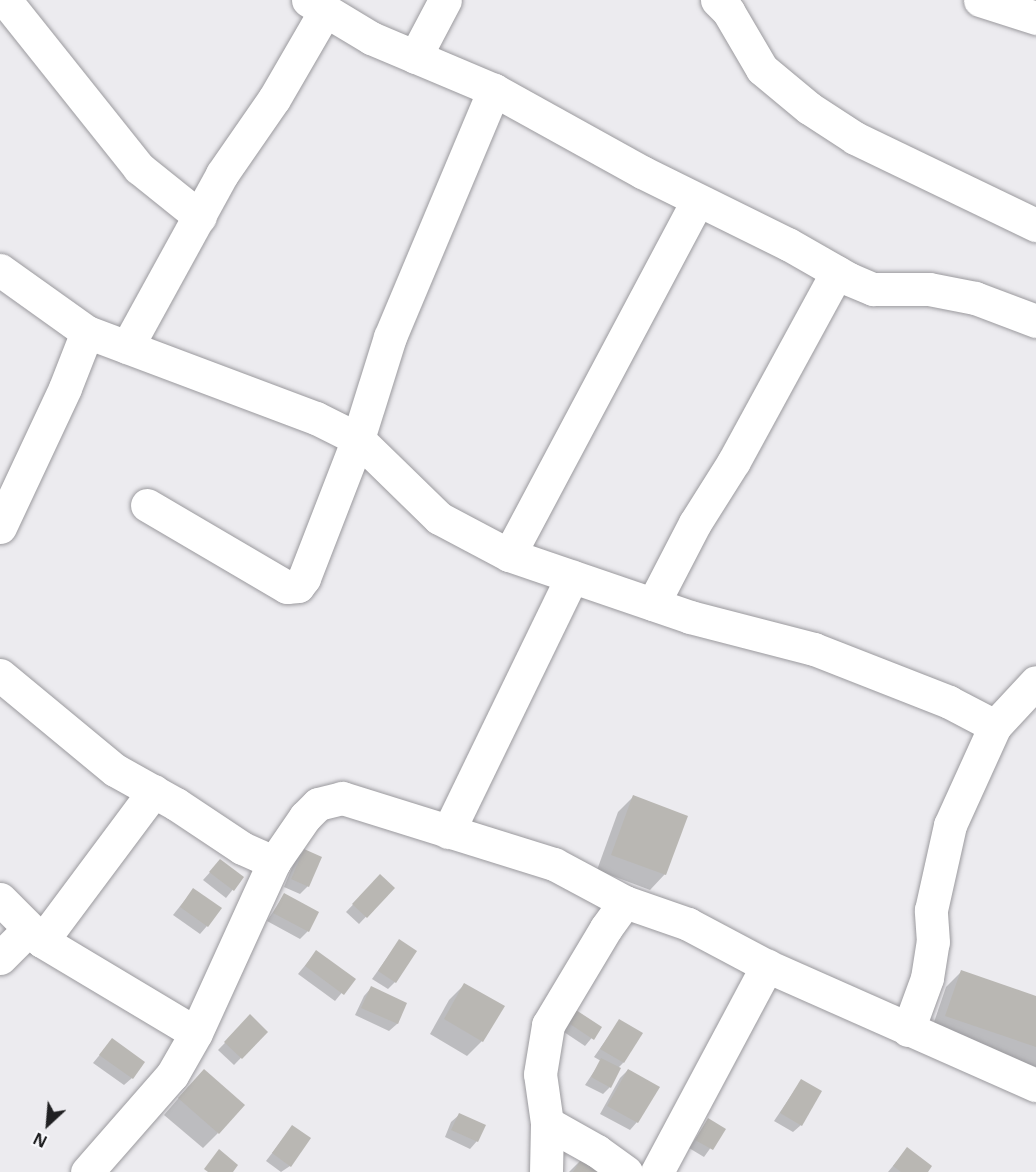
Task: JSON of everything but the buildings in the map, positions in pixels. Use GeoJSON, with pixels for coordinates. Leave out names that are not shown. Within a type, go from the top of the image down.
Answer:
{"type":"FeatureCollection","features":[{"type":"Feature","properties":{"kind":"street"},"geometry":{"type":"LineString","coordinates":[[5,0],[139,168],[200,217]]}},
{"type":"Feature","properties":{"kind":"street"},"geometry":{"type":"LineString","coordinates":[[415,57],[445,0]]}},
{"type":"Feature","properties":{"kind":"street"},"geometry":{"type":"LineString","coordinates":[[717,0],[728,11],[762,69],[809,108],[855,138],[1036,225]]}},
{"type":"Feature","properties":{"kind":"street"},"geometry":{"type":"LineString","coordinates":[[980,0],[1036,18]]}},
{"type":"Feature","properties":{"kind":"street"},"geometry":{"type":"LineString","coordinates":[[127,347],[222,174],[274,99],[316,6],[371,38],[494,90],[697,201],[788,244],[837,272],[873,289],[929,289],[975,298],[1036,321]]}},
{"type":"Feature","properties":{"kind":"street"},"geometry":{"type":"LineString","coordinates":[[147,505],[287,587],[298,586],[304,578],[358,439],[390,337],[494,90]]}},
{"type":"Feature","properties":{"kind":"street"},"geometry":{"type":"LineString","coordinates":[[509,555],[697,201]]}},
{"type":"Feature","properties":{"kind":"street"},"geometry":{"type":"LineString","coordinates":[[0,270],[87,332],[316,418],[358,439],[439,518],[509,555],[690,617],[814,649],[949,702],[995,726]]}},
{"type":"Feature","properties":{"kind":"street"},"geometry":{"type":"LineString","coordinates":[[653,604],[695,523],[734,461],[837,272]]}},
{"type":"Feature","properties":{"kind":"street"},"geometry":{"type":"LineString","coordinates":[[4,510],[65,388],[87,332]]}},
{"type":"Feature","properties":{"kind":"street"},"geometry":{"type":"LineString","coordinates":[[448,832],[572,577]]}},
{"type":"Feature","properties":{"kind":"street"},"geometry":{"type":"LineString","coordinates":[[0,675],[115,770],[154,791],[242,848],[274,862]]}},
{"type":"Feature","properties":{"kind":"street"},"geometry":{"type":"LineString","coordinates":[[908,1030],[927,978],[933,942],[931,910],[950,825],[995,726],[1030,696]]}},
{"type":"Feature","properties":{"kind":"street"},"geometry":{"type":"LineString","coordinates":[[0,958],[36,935],[154,791]]}},
{"type":"Feature","properties":{"kind":"street"},"geometry":{"type":"LineString","coordinates":[[87,1172],[172,1075],[196,1033],[274,862],[305,817],[318,804],[342,798],[554,864],[625,902],[688,924],[767,966],[908,1030],[1036,1084]]}},
{"type":"Feature","properties":{"kind":"street"},"geometry":{"type":"LineString","coordinates":[[0,899],[36,935],[196,1033]]}},
{"type":"Feature","properties":{"kind":"street"},"geometry":{"type":"LineString","coordinates":[[546,1172],[547,1123],[540,1074],[548,1025],[606,928],[625,902]]}},
{"type":"Feature","properties":{"kind":"street"},"geometry":{"type":"LineString","coordinates":[[657,1172],[767,966]]}},
{"type":"Feature","properties":{"kind":"street"},"geometry":{"type":"LineString","coordinates":[[547,1123],[597,1151],[626,1172]]}}]}
